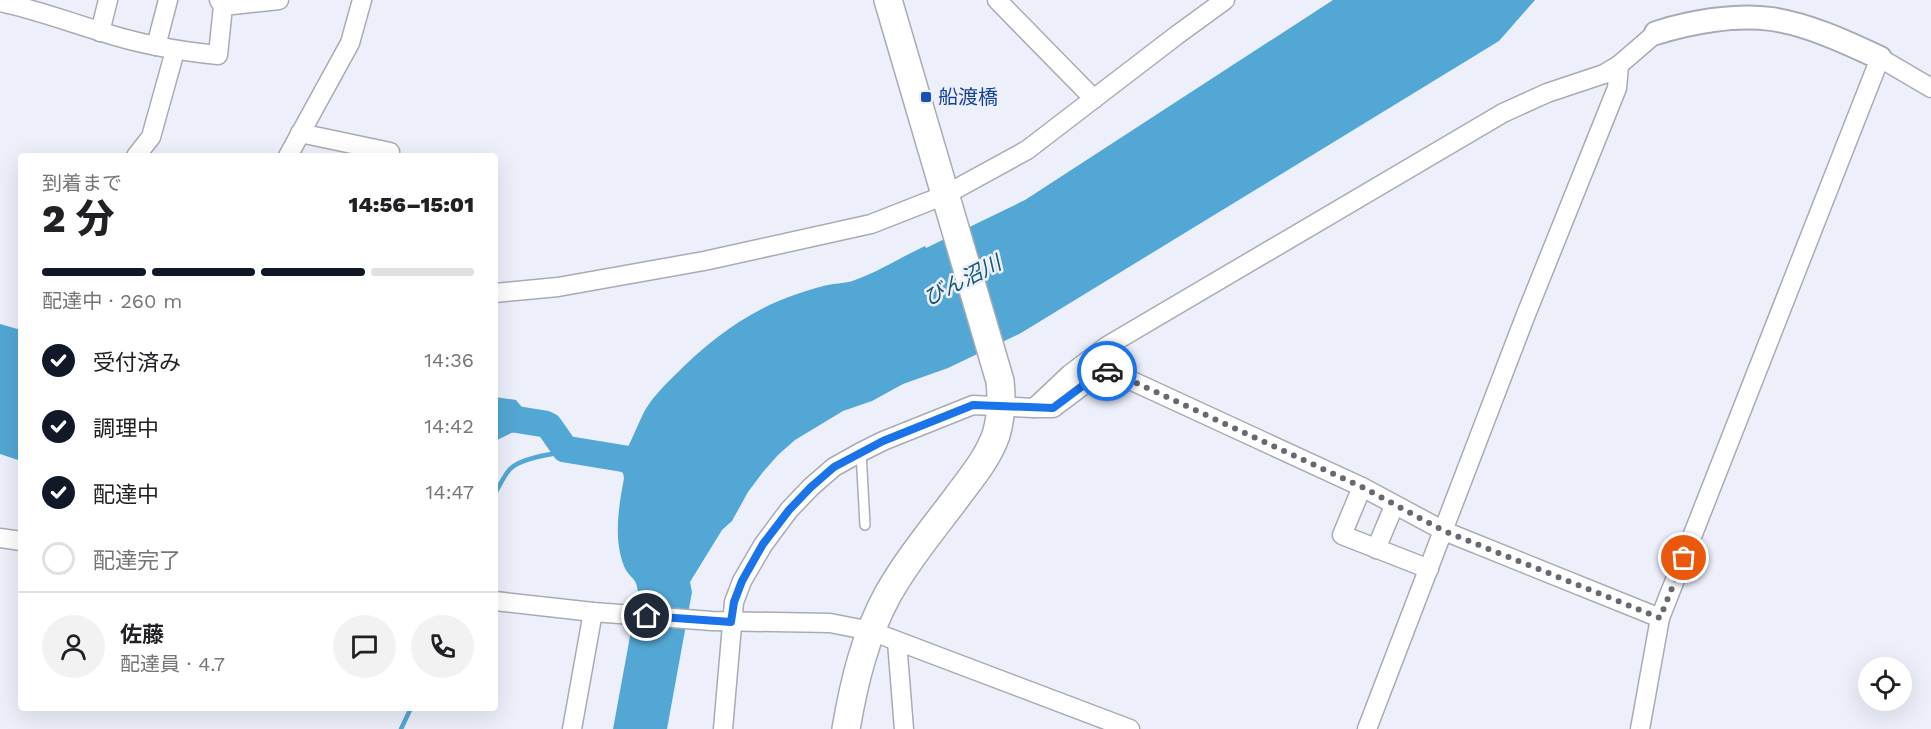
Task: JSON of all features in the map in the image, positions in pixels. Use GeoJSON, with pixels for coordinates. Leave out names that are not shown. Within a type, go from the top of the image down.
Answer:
{"type":"FeatureCollection","features":[{"type":"Feature","properties":{"kind":"main road"},"geometry":{"type":"LineString","coordinates":[[846,729],[859,664],[871,631],[902,570],[986,455],[995,435],[1001,407],[1000,381],[888,0]]}},
{"type":"Feature","properties":{"kind":"street"},"geometry":{"type":"LineString","coordinates":[[100,32],[108,0]]}},
{"type":"Feature","properties":{"kind":"street"},"geometry":{"type":"LineString","coordinates":[[156,46],[168,0]]}},
{"type":"Feature","properties":{"kind":"street"},"geometry":{"type":"LineString","coordinates":[[0,2],[47,6],[100,32],[175,51],[218,55],[221,3],[279,0]]}},
{"type":"Feature","properties":{"kind":"street"},"geometry":{"type":"LineString","coordinates":[[290,153],[350,43],[362,0]]}},
{"type":"Feature","properties":{"kind":"street"},"geometry":{"type":"LineString","coordinates":[[997,0],[1094,99]]}},
{"type":"Feature","properties":{"kind":"street"},"geometry":{"type":"LineString","coordinates":[[498,293],[558,287],[704,261],[871,224],[946,198],[1027,150],[1225,0]]}},
{"type":"Feature","properties":{"kind":"street"},"geometry":{"type":"LineString","coordinates":[[1034,408],[1070,374],[1107,346],[1503,113],[1547,93],[1589,80],[1619,65],[1656,33],[1684,25],[1738,18],[1782,21],[1814,31],[1880,58],[1931,88]]}},
{"type":"Feature","properties":{"kind":"street"},"geometry":{"type":"LineString","coordinates":[[138,153],[151,137],[175,51]]}},
{"type":"Feature","properties":{"kind":"street"},"geometry":{"type":"LineString","coordinates":[[1640,729],[1660,618],[1880,58]]}},
{"type":"Feature","properties":{"kind":"street"},"geometry":{"type":"LineString","coordinates":[[1367,729],[1525,317],[1617,88],[1619,65]]}},
{"type":"Feature","properties":{"kind":"street"},"geometry":{"type":"LineString","coordinates":[[300,133],[390,153]]}},
{"type":"Feature","properties":{"kind":"street"},"geometry":{"type":"LineString","coordinates":[[723,729],[734,602],[742,581],[763,544],[789,510],[811,487],[834,467],[861,452],[973,405],[1053,408],[1101,372],[1111,372],[1362,487],[1444,531],[1660,618]]}},
{"type":"Feature","properties":{"kind":"street"},"geometry":{"type":"LineString","coordinates":[[1362,487],[1342,535],[1429,569]]}},
{"type":"Feature","properties":{"kind":"street"},"geometry":{"type":"LineString","coordinates":[[1376,549],[1394,506]]}},
{"type":"Feature","properties":{"kind":"street"},"geometry":{"type":"LineString","coordinates":[[0,538],[18,541]]}},
{"type":"Feature","properties":{"kind":"street"},"geometry":{"type":"LineString","coordinates":[[498,601],[712,621],[830,623],[871,631],[1130,729]]}},
{"type":"Feature","properties":{"kind":"street"},"geometry":{"type":"LineString","coordinates":[[573,729],[598,612]]}},
{"type":"Feature","properties":{"kind":"street"},"geometry":{"type":"LineString","coordinates":[[897,642],[904,729]]}},
{"type":"Feature","properties":{"kind":"lane"},"geometry":{"type":"LineString","coordinates":[[861,452],[865,525]]}},
{"type":"Feature","properties":{"kind":"water"},"geometry":{"type":"Polygon","coordinates":[[[1333,0],[1535,0],[1499,41],[1021,333],[948,368],[903,384],[872,401],[843,411],[795,440],[778,455],[748,492],[732,521],[722,530],[690,582],[692,592],[667,729],[613,729],[638,593],[636,583],[624,566],[619,545],[618,522],[623,473],[613,467],[613,464],[590,457],[591,451],[615,455],[616,451],[627,449],[644,412],[661,389],[715,339],[746,318],[797,294],[824,286],[850,282],[1025,200],[1333,0]]]}},
{"type":"Feature","properties":{"kind":"water"},"geometry":{"type":"Polygon","coordinates":[[[0,324],[18,329],[18,460],[0,454],[0,324]]]}},
{"type":"Feature","properties":{"kind":"water"},"geometry":{"type":"Polygon","coordinates":[[[498,397],[516,400],[534,422],[498,440],[498,397]]]}},
{"type":"Feature","properties":{"kind":"waterway","name":"びん沼川"},"geometry":{"type":"LineString","coordinates":[[498,416],[545,424],[549,426],[565,449],[626,459]]}},
{"type":"Feature","properties":{"kind":"waterway"},"geometry":{"type":"LineString","coordinates":[[498,489],[515,465],[536,457],[565,452],[565,449]]}},
{"type":"Feature","properties":{"kind":"waterway"},"geometry":{"type":"LineString","coordinates":[[401,729],[410,711]]}},
{"type":"Feature","properties":{"kind":"way so far"},"geometry":{"type":"LineString","coordinates":[[1107,371],[1189,406],[1362,487],[1444,531],[1660,618],[1684,558]]}},
{"type":"Feature","properties":{"kind":"place","name":"船渡橋"},"geometry":{"type":"Point","coordinates":[926,97]}},
{"type":"Feature","properties":{"kind":"route"},"geometry":{"type":"LineString","coordinates":[[647,616],[731,622],[734,602],[742,581],[763,544],[789,510],[834,467],[883,441],[973,405],[1053,408],[1101,372],[1107,371]]}}]}
